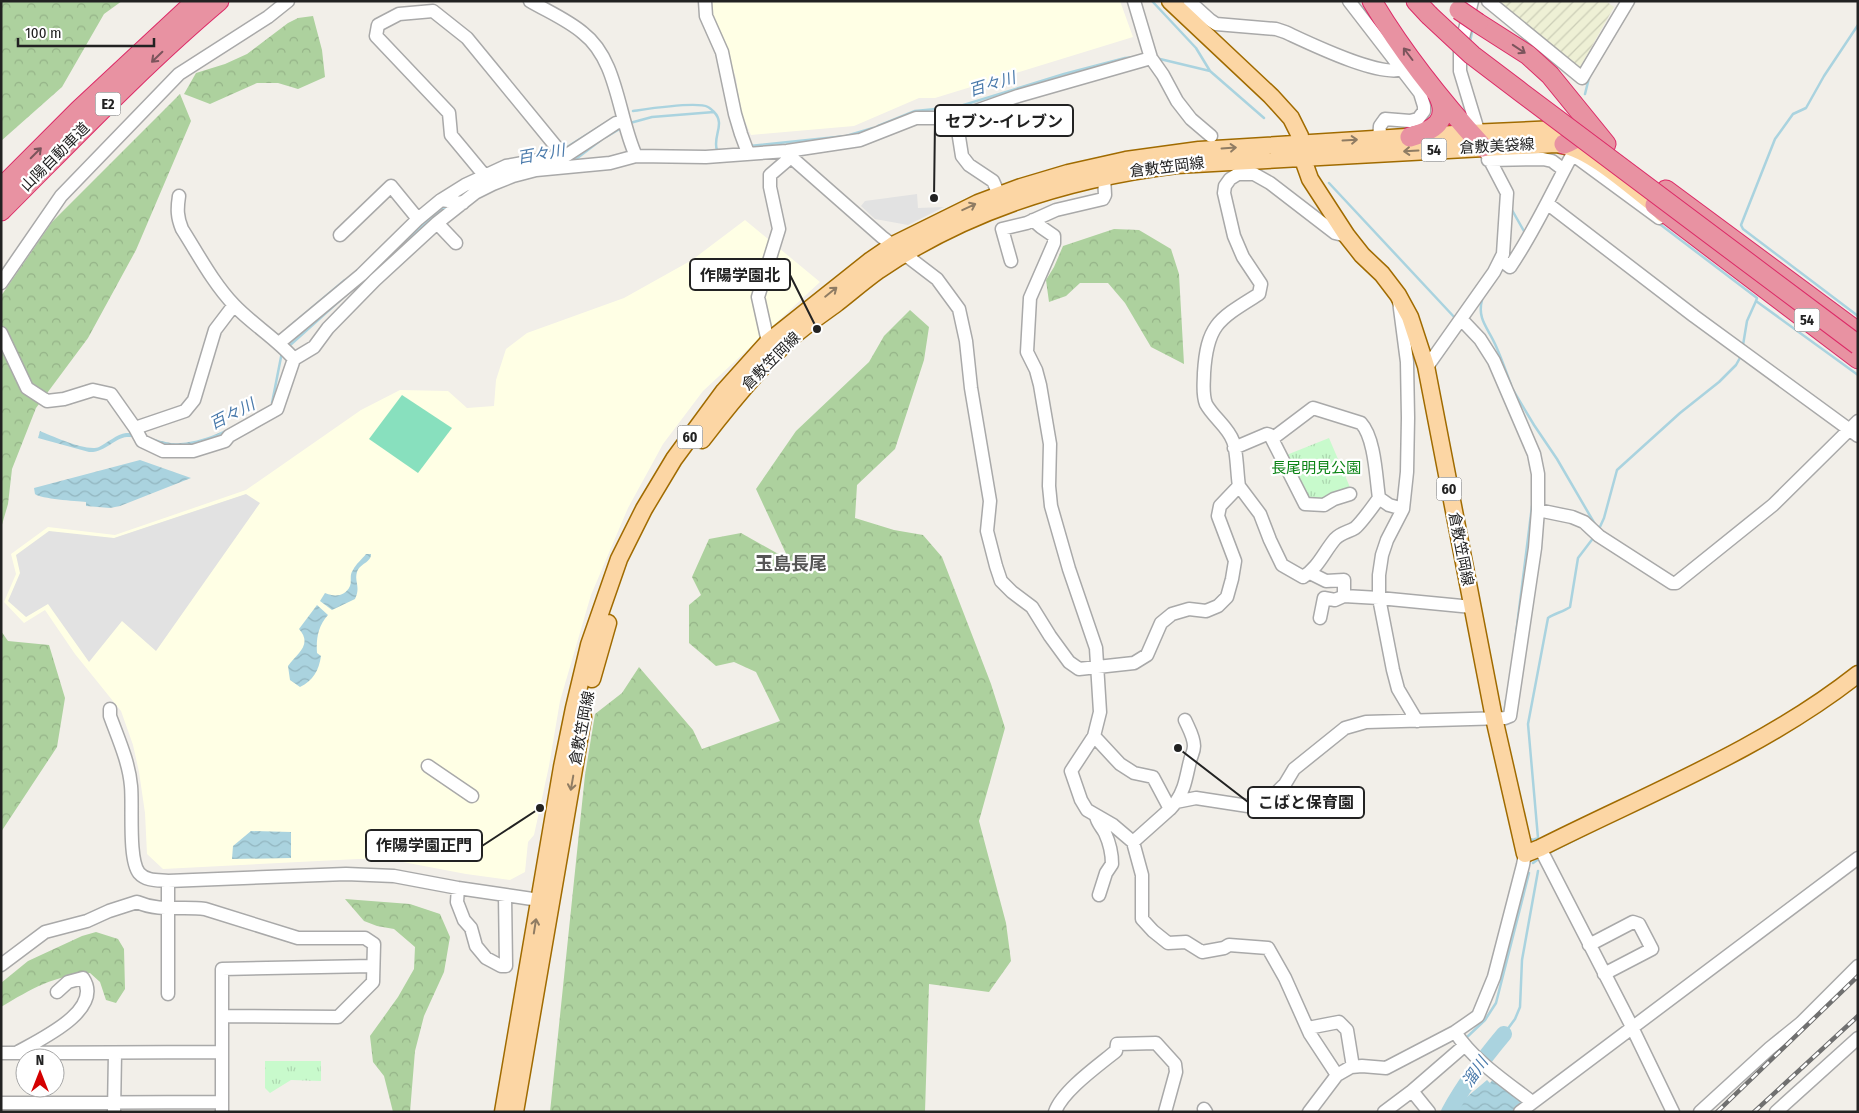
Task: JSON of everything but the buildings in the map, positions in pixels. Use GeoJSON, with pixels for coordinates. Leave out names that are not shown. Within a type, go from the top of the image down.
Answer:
{"type":"FeatureCollection","features":[{"type":"Feature","properties":{"kind":"highway","name":"山陽自動車道"},"geometry":{"type":"LineString","coordinates":[[1,188],[79,110],[196,1]]}},
{"type":"Feature","properties":{"kind":"highway","name":"山陽自動車道"},"geometry":{"type":"LineString","coordinates":[[1,211],[89,122],[192,24],[219,1]]}},
{"type":"Feature","properties":{"kind":"highway"},"geometry":{"type":"LineString","coordinates":[[1372,1],[1383,20],[1437,93],[1480,143]]}},
{"type":"Feature","properties":{"kind":"highway"},"geometry":{"type":"LineString","coordinates":[[1416,1],[1472,55],[1858,346]]}},
{"type":"Feature","properties":{"kind":"highway"},"geometry":{"type":"LineString","coordinates":[[1460,4],[1478,23],[1515,46],[1560,85],[1606,144]]}},
{"type":"Feature","properties":{"kind":"highway"},"geometry":{"type":"LineString","coordinates":[[1410,137],[1428,131],[1438,124],[1442,112],[1437,93]]}},
{"type":"Feature","properties":{"kind":"highway"},"geometry":{"type":"LineString","coordinates":[[1564,144],[1576,139],[1581,132],[1582,120],[1580,111]]}},
{"type":"Feature","properties":{"kind":"highway","name":"54"},"geometry":{"type":"LineString","coordinates":[[1666,190],[1858,332]]}},
{"type":"Feature","properties":{"kind":"highway","name":"54"},"geometry":{"type":"LineString","coordinates":[[1655,205],[1858,359]]}},
{"type":"Feature","properties":{"kind":"main road"},"geometry":{"type":"LineString","coordinates":[[1170,1],[1282,108],[1295,124],[1302,150]]}},
{"type":"Feature","properties":{"kind":"main road","name":"倉敷美袋線"},"geometry":{"type":"LineString","coordinates":[[1302,150],[1379,139],[1410,137],[1480,143],[1556,129],[1588,134],[1606,144],[1666,190],[1709,210],[1858,322]]}},
{"type":"Feature","properties":{"kind":"main road","name":"倉敷美袋線"},"geometry":{"type":"LineString","coordinates":[[1302,150],[1480,143],[1564,144],[1588,154],[1655,205],[1683,237],[1858,368]]}},
{"type":"Feature","properties":{"kind":"main road","name":"倉敷笠岡線"},"geometry":{"type":"LineString","coordinates":[[503,1112],[584,709],[600,647],[629,563],[654,514],[683,465],[733,400],[790,340],[878,271],[899,250],[930,226],[999,194],[1068,173],[1126,160],[1199,150],[1302,150]]}},
{"type":"Feature","properties":{"kind":"main road","name":"倉敷笠岡線"},"geometry":{"type":"LineString","coordinates":[[515,1112],[574,708],[589,645],[619,559],[644,509],[674,460],[724,391],[768,342],[871,260],[934,238],[1004,206],[1047,191],[1104,176],[1177,164],[1302,150]]}},
{"type":"Feature","properties":{"kind":"main road","name":"倉敷笠岡線"},"geometry":{"type":"LineString","coordinates":[[1302,150],[1306,172],[1347,236],[1362,255],[1382,274],[1398,295],[1410,317],[1426,366],[1472,607],[1500,718],[1538,853]]}},
{"type":"Feature","properties":{"kind":"main road"},"geometry":{"type":"LineString","coordinates":[[1538,853],[1734,753],[1794,720],[1858,674]]}},
{"type":"Feature","properties":{"kind":"street"},"geometry":{"type":"LineString","coordinates":[[1,284],[61,196],[179,74],[268,18],[288,1]]}},
{"type":"Feature","properties":{"kind":"street"},"geometry":{"type":"LineString","coordinates":[[530,1],[583,33],[599,49],[608,66],[624,125],[636,156]]}},
{"type":"Feature","properties":{"kind":"street"},"geometry":{"type":"LineString","coordinates":[[705,1],[706,16],[722,52],[741,134],[748,151]]}},
{"type":"Feature","properties":{"kind":"street"},"geometry":{"type":"LineString","coordinates":[[1134,1],[1151,58],[1177,101],[1191,119],[1211,136]]}},
{"type":"Feature","properties":{"kind":"street"},"geometry":{"type":"LineString","coordinates":[[1189,1],[1216,24],[1276,30],[1357,62],[1389,72],[1402,69]]}},
{"type":"Feature","properties":{"kind":"street"},"geometry":{"type":"LineString","coordinates":[[1349,1],[1420,93],[1424,111],[1414,120],[1385,120],[1380,126],[1379,139]]}},
{"type":"Feature","properties":{"kind":"street"},"geometry":{"type":"LineString","coordinates":[[1488,1],[1582,78],[1628,1]]}},
{"type":"Feature","properties":{"kind":"street"},"geometry":{"type":"LineString","coordinates":[[1426,366],[1504,263],[1507,192],[1480,143],[1460,71],[1460,4]]}},
{"type":"Feature","properties":{"kind":"street"},"geometry":{"type":"LineString","coordinates":[[483,173],[451,134],[449,112],[376,36],[378,25],[399,14],[433,11],[467,38],[564,157]]}},
{"type":"Feature","properties":{"kind":"street"},"geometry":{"type":"LineString","coordinates":[[179,196],[177,209],[182,229],[218,284],[234,304],[286,350],[314,348],[416,216],[443,201],[483,173],[506,166],[564,157],[610,163],[636,156],[706,157],[748,151],[789,154],[860,140],[916,118],[956,118],[1018,96],[1151,58]]}},
{"type":"Feature","properties":{"kind":"street"},"geometry":{"type":"LineString","coordinates":[[956,118],[962,156],[965,162],[993,181],[999,194]]}},
{"type":"Feature","properties":{"kind":"street"},"geometry":{"type":"LineString","coordinates":[[1,333],[27,388],[47,401],[64,399],[92,390],[111,394],[138,433],[163,451],[193,451],[225,441],[229,436],[277,409],[286,350],[371,275],[462,203],[484,189],[513,176],[536,170],[564,157],[616,123],[624,125]]}},
{"type":"Feature","properties":{"kind":"street"},"geometry":{"type":"LineString","coordinates":[[1480,143],[1552,161],[1561,167]]}},
{"type":"Feature","properties":{"kind":"street"},"geometry":{"type":"LineString","coordinates":[[789,154],[899,250],[937,279],[959,309],[966,340],[971,388],[990,501],[987,532],[996,566],[1001,581],[1012,592],[1032,606],[1050,636],[1069,662],[1079,669],[1134,663],[1147,655],[1160,623],[1172,614],[1190,608],[1206,611],[1218,606],[1226,597],[1235,561],[1218,516],[1220,506],[1239,486]]}},
{"type":"Feature","properties":{"kind":"street"},"geometry":{"type":"LineString","coordinates":[[768,342],[758,297],[779,230],[770,187],[770,175],[789,154]]}},
{"type":"Feature","properties":{"kind":"street"},"geometry":{"type":"LineString","coordinates":[[1504,263],[1510,266],[1522,249],[1548,204],[1561,167],[1571,157],[1576,157],[1683,237]]}},
{"type":"Feature","properties":{"kind":"street"},"geometry":{"type":"LineString","coordinates":[[1347,236],[1335,233],[1270,183],[1254,174],[1238,174],[1230,179],[1225,186],[1224,192],[1234,236],[1243,257],[1261,284],[1259,294],[1228,313],[1218,324],[1209,339],[1203,394],[1206,403],[1234,441],[1239,486],[1260,514],[1282,565],[1302,577],[1310,573],[1336,539],[1346,530],[1355,528],[1380,498]]}},
{"type":"Feature","properties":{"kind":"street"},"geometry":{"type":"LineString","coordinates":[[1011,260],[1002,229],[1033,220],[1056,210],[1103,199],[1106,194],[1104,176]]}},
{"type":"Feature","properties":{"kind":"street"},"geometry":{"type":"LineString","coordinates":[[340,235],[391,186],[416,216]]}},
{"type":"Feature","properties":{"kind":"street"},"geometry":{"type":"LineString","coordinates":[[443,201],[462,203]]}},
{"type":"Feature","properties":{"kind":"street"},"geometry":{"type":"LineString","coordinates":[[1534,512],[1572,517],[1584,522],[1596,534],[1672,583],[1676,583],[1773,505],[1855,429],[1742,351],[1548,204]]}},
{"type":"Feature","properties":{"kind":"street"},"geometry":{"type":"LineString","coordinates":[[1033,220],[1054,236],[1054,243],[1030,298],[1027,352],[1036,370],[1040,385],[1050,444],[1049,486],[1052,506],[1069,569],[1096,648],[1098,667],[1100,712],[1094,736],[1071,771],[1081,800],[1087,810],[1113,825],[1133,842],[1142,875],[1142,919],[1153,931],[1168,943],[1186,942],[1202,952],[1229,946],[1268,948],[1285,978],[1308,1028],[1337,1075]]}},
{"type":"Feature","properties":{"kind":"street"},"geometry":{"type":"LineString","coordinates":[[437,223],[456,243]]}},
{"type":"Feature","properties":{"kind":"street"},"geometry":{"type":"LineString","coordinates":[[1398,295],[1407,362],[1407,472],[1403,509],[1387,540],[1382,556],[1379,575],[1380,598],[1398,689],[1417,721]]}},
{"type":"Feature","properties":{"kind":"street"},"geometry":{"type":"LineString","coordinates":[[138,433],[186,411],[194,400],[214,330],[234,304]]}},
{"type":"Feature","properties":{"kind":"street"},"geometry":{"type":"LineString","coordinates":[[1173,806],[1196,798],[1261,808],[1286,784],[1294,769],[1345,728],[1366,722],[1500,718],[1510,716],[1534,548],[1534,512],[1538,474],[1534,454],[1519,428],[1494,361],[1480,339],[1459,323]]}},
{"type":"Feature","properties":{"kind":"street"},"geometry":{"type":"LineString","coordinates":[[1272,439],[1313,408],[1361,422],[1365,427],[1373,454],[1380,498],[1388,505],[1403,509]]}},
{"type":"Feature","properties":{"kind":"street"},"geometry":{"type":"LineString","coordinates":[[1234,448],[1267,434],[1270,435],[1305,504],[1324,504],[1350,494]]}},
{"type":"Feature","properties":{"kind":"street"},"geometry":{"type":"LineString","coordinates":[[1310,573],[1326,581],[1344,580],[1344,596]]}},
{"type":"Feature","properties":{"kind":"street"},"geometry":{"type":"LineString","coordinates":[[1320,618],[1324,598],[1336,600],[1344,596],[1472,607]]}},
{"type":"Feature","properties":{"kind":"street"},"geometry":{"type":"LineString","coordinates":[[110,709],[110,716],[125,758],[131,784],[134,859],[140,873],[151,880],[168,881],[346,874],[394,876],[545,901]]}},
{"type":"Feature","properties":{"kind":"street"},"geometry":{"type":"LineString","coordinates":[[1133,842],[1173,806],[1185,787],[1194,749],[1192,733],[1185,720]]}},
{"type":"Feature","properties":{"kind":"street"},"geometry":{"type":"LineString","coordinates":[[1094,736],[1120,764],[1134,773],[1153,777],[1173,806]]}},
{"type":"Feature","properties":{"kind":"street"},"geometry":{"type":"LineString","coordinates":[[428,766],[472,796]]}},
{"type":"Feature","properties":{"kind":"street"},"geometry":{"type":"LineString","coordinates":[[1096,816],[1112,849],[1112,864],[1106,873],[1099,895]]}},
{"type":"Feature","properties":{"kind":"street"},"geometry":{"type":"LineString","coordinates":[[1384,1112],[1412,1091],[1461,1041],[1478,1016],[1494,978],[1523,865],[1538,853],[1631,1024],[1673,1112]]}},
{"type":"Feature","properties":{"kind":"street"},"geometry":{"type":"LineString","coordinates":[[1520,1112],[1631,1024],[1858,858]]}},
{"type":"Feature","properties":{"kind":"street"},"geometry":{"type":"LineString","coordinates":[[168,881],[168,994]]}},
{"type":"Feature","properties":{"kind":"street"},"geometry":{"type":"LineString","coordinates":[[458,888],[456,902],[464,920],[471,928],[476,946],[486,958],[501,966],[506,966],[505,895]]}},
{"type":"Feature","properties":{"kind":"street"},"geometry":{"type":"LineString","coordinates":[[1,965],[45,932],[87,921],[109,911],[137,902],[151,908],[191,907],[205,909],[298,938],[365,938],[374,944],[374,982],[338,1017],[222,1016]]}},
{"type":"Feature","properties":{"kind":"street"},"geometry":{"type":"LineString","coordinates":[[1589,945],[1633,922],[1640,924],[1652,949],[1604,974]]}},
{"type":"Feature","properties":{"kind":"street"},"geometry":{"type":"LineString","coordinates":[[1,1103],[114,1107],[222,1107],[222,969],[374,966]]}},
{"type":"Feature","properties":{"kind":"street"},"geometry":{"type":"LineString","coordinates":[[1700,1112],[1770,1048],[1801,1023],[1858,966]]}},
{"type":"Feature","properties":{"kind":"street"},"geometry":{"type":"LineString","coordinates":[[24,1048],[68,1022],[87,1002],[88,986],[83,978],[68,982],[57,992]]}},
{"type":"Feature","properties":{"kind":"street"},"geometry":{"type":"LineString","coordinates":[[1308,1028],[1339,1022],[1347,1030],[1353,1067]]}},
{"type":"Feature","properties":{"kind":"street"},"geometry":{"type":"LineString","coordinates":[[1776,1112],[1858,1038]]}},
{"type":"Feature","properties":{"kind":"street"},"geometry":{"type":"LineString","coordinates":[[1461,1041],[1482,1063],[1532,1102]]}},
{"type":"Feature","properties":{"kind":"street"},"geometry":{"type":"LineString","coordinates":[[1309,1112],[1337,1075],[1353,1067],[1386,1068],[1461,1041]]}},
{"type":"Feature","properties":{"kind":"street"},"geometry":{"type":"LineString","coordinates":[[1055,1112],[1060,1101],[1116,1051],[1117,1044],[1156,1043],[1175,1064],[1176,1072],[1166,1112]]}},
{"type":"Feature","properties":{"kind":"street"},"geometry":{"type":"LineString","coordinates":[[65,1053],[222,1052]]}},
{"type":"Feature","properties":{"kind":"street"},"geometry":{"type":"LineString","coordinates":[[1,1053],[15,1053]]}},
{"type":"Feature","properties":{"kind":"street"},"geometry":{"type":"LineString","coordinates":[[114,1107],[116,1053]]}},
{"type":"Feature","properties":{"kind":"street"},"geometry":{"type":"LineString","coordinates":[[1412,1091],[1429,1112]]}},
{"type":"Feature","properties":{"kind":"shaded area"},"geometry":{"type":"Polygon","coordinates":[[[711,1],[1120,1],[1133,37],[935,98],[919,98],[854,126],[751,135],[741,112],[736,78],[712,17],[711,1]]]}},
{"type":"Feature","properties":{"kind":"shaded area"},"geometry":{"type":"Polygon","coordinates":[[[1496,1],[1606,1],[1614,7],[1579,69],[1496,1]]]}},
{"type":"Feature","properties":{"kind":"shaded area"},"geometry":{"type":"Polygon","coordinates":[[[917,194],[918,208],[944,207],[908,225],[875,219],[861,206],[865,201],[917,194]]]}},
{"type":"Feature","properties":{"kind":"shaded area"},"geometry":{"type":"Polygon","coordinates":[[[745,220],[820,282],[703,391],[663,444],[628,508],[591,595],[560,701],[549,766],[534,835],[528,842],[525,872],[510,880],[387,859],[163,869],[147,854],[145,813],[139,772],[133,745],[121,711],[75,654],[45,610],[24,623],[4,602],[16,574],[11,554],[48,527],[115,535],[246,490],[361,410],[400,390],[448,391],[467,408],[494,406],[496,380],[506,349],[527,333],[624,298],[692,260],[745,220]]]}},
{"type":"Feature","properties":{"kind":"shaded area"},"geometry":{"type":"Polygon","coordinates":[[[246,494],[260,503],[156,651],[122,621],[89,662],[48,604],[26,617],[8,601],[20,573],[16,555],[49,531],[114,538],[246,494]]]}},
{"type":"Feature","properties":{"kind":"green space"},"geometry":{"type":"Polygon","coordinates":[[[1,1],[122,1],[104,14],[62,87],[1,141],[1,1]]]}},
{"type":"Feature","properties":{"kind":"green space"},"geometry":{"type":"Polygon","coordinates":[[[313,16],[322,50],[325,77],[298,89],[278,83],[257,83],[210,104],[184,94],[196,73],[225,64],[247,54],[288,23],[298,18],[313,16]]]}},
{"type":"Feature","properties":{"kind":"green space"},"geometry":{"type":"Polygon","coordinates":[[[180,94],[191,121],[136,250],[88,338],[36,408],[12,469],[8,504],[1,528],[1,296],[52,222],[180,94]]]}},
{"type":"Feature","properties":{"kind":"green space"},"geometry":{"type":"Polygon","coordinates":[[[1114,229],[1139,230],[1171,249],[1179,274],[1184,364],[1151,347],[1125,303],[1108,283],[1080,283],[1066,296],[1049,302],[1046,280],[1063,246],[1114,229]]]}},
{"type":"Feature","properties":{"kind":"green space"},"geometry":{"type":"Polygon","coordinates":[[[910,310],[929,327],[924,360],[895,449],[857,485],[855,518],[894,530],[923,535],[942,557],[991,684],[1005,728],[979,821],[1006,923],[1011,961],[989,992],[929,984],[925,1112],[550,1112],[585,775],[595,714],[622,693],[639,667],[693,730],[702,749],[780,721],[756,672],[734,662],[716,666],[689,643],[689,605],[701,595],[692,577],[709,539],[741,533],[789,560],[756,489],[796,431],[869,362],[884,336],[910,310]]]}},
{"type":"Feature","properties":{"kind":"green space"},"geometry":{"type":"Polygon","coordinates":[[[402,395],[452,428],[418,473],[369,439],[402,395]]]}},
{"type":"Feature","properties":{"kind":"green space","name":"長尾明見公園"},"geometry":{"type":"Polygon","coordinates":[[[1329,438],[1352,492],[1321,502],[1306,501],[1284,456],[1329,438]]]}},
{"type":"Feature","properties":{"kind":"green space"},"geometry":{"type":"Polygon","coordinates":[[[1,631],[8,641],[49,645],[65,698],[57,747],[1,832],[1,631]]]}},
{"type":"Feature","properties":{"kind":"green space"},"geometry":{"type":"Polygon","coordinates":[[[345,899],[410,904],[440,914],[450,937],[444,972],[424,1016],[415,1051],[410,1112],[393,1112],[384,1076],[373,1062],[370,1036],[398,997],[414,969],[415,947],[394,929],[364,921],[345,899]]]}},
{"type":"Feature","properties":{"kind":"green space"},"geometry":{"type":"Polygon","coordinates":[[[96,932],[118,939],[124,949],[125,989],[116,1003],[106,1000],[100,982],[90,973],[54,980],[33,989],[1,1007],[1,983],[28,961],[82,936],[96,932]]]}},
{"type":"Feature","properties":{"kind":"green space"},"geometry":{"type":"Polygon","coordinates":[[[265,1061],[321,1061],[321,1081],[291,1080],[270,1093],[265,1088],[265,1061]]]}},
{"type":"Feature","properties":{"kind":"water"},"geometry":{"type":"Polygon","coordinates":[[[261,412],[219,436],[185,446],[173,446],[127,437],[95,452],[89,452],[38,438],[40,431],[70,443],[94,448],[126,433],[138,434],[171,443],[183,443],[218,434],[261,412]]]}},
{"type":"Feature","properties":{"kind":"water"},"geometry":{"type":"Polygon","coordinates":[[[140,460],[191,478],[120,506],[110,508],[86,506],[86,502],[38,496],[35,494],[34,488],[140,460]]]}},
{"type":"Feature","properties":{"kind":"water"},"geometry":{"type":"Polygon","coordinates":[[[366,554],[371,554],[371,557],[358,569],[355,599],[332,610],[320,601],[325,593],[336,595],[348,590],[352,572],[366,554]]]}},
{"type":"Feature","properties":{"kind":"water"},"geometry":{"type":"Polygon","coordinates":[[[317,605],[328,615],[320,628],[317,638],[317,653],[321,656],[320,661],[312,678],[300,687],[290,680],[288,666],[304,644],[303,635],[299,629],[317,605]]]}},
{"type":"Feature","properties":{"kind":"water"},"geometry":{"type":"Polygon","coordinates":[[[251,831],[291,832],[291,858],[232,859],[233,846],[251,831]]]}},
{"type":"Feature","properties":{"kind":"water"},"geometry":{"type":"Polygon","coordinates":[[[1495,1077],[1523,1101],[1512,1112],[1457,1112],[1462,1101],[1487,1080],[1490,1083],[1495,1077]]]}},
{"type":"Feature","properties":{"kind":"waterway"},"geometry":{"type":"LineString","coordinates":[[1152,1],[1196,48],[1210,71],[1264,118]]}},
{"type":"Feature","properties":{"kind":"waterway"},"geometry":{"type":"LineString","coordinates":[[1858,25],[1824,76],[1806,108],[1793,114],[1775,139],[1741,225],[1743,229],[1858,316]]}},
{"type":"Feature","properties":{"kind":"waterway"},"geometry":{"type":"LineString","coordinates":[[1470,42],[1473,27]]}},
{"type":"Feature","properties":{"kind":"waterway","name":"百々川"},"geometry":{"type":"LineString","coordinates":[[878,126],[915,111],[957,107],[1064,74],[1135,57]]}},
{"type":"Feature","properties":{"kind":"waterway","name":"百々川"},"geometry":{"type":"LineString","coordinates":[[1160,59],[1210,71]]}},
{"type":"Feature","properties":{"kind":"waterway"},"geometry":{"type":"LineString","coordinates":[[1585,94],[1589,78]]}},
{"type":"Feature","properties":{"kind":"waterway"},"geometry":{"type":"LineString","coordinates":[[633,111],[672,106],[702,105],[714,112]]}},
{"type":"Feature","properties":{"kind":"waterway","name":"百々川"},"geometry":{"type":"LineString","coordinates":[[630,123],[652,117],[714,112],[719,121],[716,145],[717,150],[720,150]]}},
{"type":"Feature","properties":{"kind":"waterway"},"geometry":{"type":"LineString","coordinates":[[564,149],[610,120]]}},
{"type":"Feature","properties":{"kind":"waterway","name":"百々川"},"geometry":{"type":"LineString","coordinates":[[606,137],[623,127]]}},
{"type":"Feature","properties":{"kind":"waterway","name":"百々川"},"geometry":{"type":"LineString","coordinates":[[750,146],[846,136],[873,128]]}},
{"type":"Feature","properties":{"kind":"waterway","name":"百々川"},"geometry":{"type":"LineString","coordinates":[[568,160],[576,159],[601,140]]}},
{"type":"Feature","properties":{"kind":"waterway"},"geometry":{"type":"LineString","coordinates":[[1329,183],[1456,319]]}},
{"type":"Feature","properties":{"kind":"waterway","name":"百々川"},"geometry":{"type":"LineString","coordinates":[[370,274],[448,205]]}},
{"type":"Feature","properties":{"kind":"waterway"},"geometry":{"type":"LineString","coordinates":[[1512,210],[1525,233]]}},
{"type":"Feature","properties":{"kind":"waterway"},"geometry":{"type":"LineString","coordinates":[[1657,222],[1757,298],[1756,301],[1858,375]]}},
{"type":"Feature","properties":{"kind":"waterway"},"geometry":{"type":"LineString","coordinates":[[289,327],[345,280]]}},
{"type":"Feature","properties":{"kind":"waterway","name":"百々川"},"geometry":{"type":"LineString","coordinates":[[288,347],[347,294]]}},
{"type":"Feature","properties":{"kind":"waterway"},"geometry":{"type":"LineString","coordinates":[[1482,300],[1482,318],[1511,385]]}},
{"type":"Feature","properties":{"kind":"waterway"},"geometry":{"type":"LineString","coordinates":[[1743,345],[1747,321],[1756,301]]}},
{"type":"Feature","properties":{"kind":"waterway","name":"百々川"},"geometry":{"type":"LineString","coordinates":[[272,403],[282,352]]}},
{"type":"Feature","properties":{"kind":"waterway"},"geometry":{"type":"LineString","coordinates":[[1599,529],[1604,518],[1617,470],[1680,413],[1719,382],[1736,365],[1741,356]]}},
{"type":"Feature","properties":{"kind":"waterway"},"geometry":{"type":"LineString","coordinates":[[1513,390],[1557,459],[1596,526]]}},
{"type":"Feature","properties":{"kind":"waterway"},"geometry":{"type":"LineString","coordinates":[[1515,642],[1532,506]]}},
{"type":"Feature","properties":{"kind":"waterway"},"geometry":{"type":"LineString","coordinates":[[1528,838],[1533,840],[1538,838],[1528,724],[1548,618],[1570,607],[1578,558],[1594,537]]}},
{"type":"Feature","properties":{"kind":"waterway"},"geometry":{"type":"LineString","coordinates":[[1504,714],[1506,700]]}},
{"type":"Feature","properties":{"kind":"waterway"},"geometry":{"type":"LineString","coordinates":[[1547,854],[1587,834]]}},
{"type":"Feature","properties":{"kind":"waterway"},"geometry":{"type":"LineString","coordinates":[[1533,863],[1540,858]]}},
{"type":"Feature","properties":{"kind":"waterway"},"geometry":{"type":"LineString","coordinates":[[1504,1034],[1515,1019],[1520,1007],[1522,960],[1538,871]]}},
{"type":"Feature","properties":{"kind":"waterway"},"geometry":{"type":"LineString","coordinates":[[1466,1038],[1485,1020],[1496,1003],[1529,873]]}},
{"type":"Feature","properties":{"kind":"waterway","name":"溜川"},"geometry":{"type":"LineString","coordinates":[[1449,1112],[1461,1091],[1504,1034]]}},
{"type":"Feature","properties":{"kind":"railway"},"geometry":{"type":"LineString","coordinates":[[1717,1112],[1858,976]]}},
{"type":"Feature","properties":{"kind":"railway"},"geometry":{"type":"LineString","coordinates":[[1754,1112],[1858,1016]]}},
{"type":"Feature","properties":{"kind":"place","name":"セブン-イレブン"},"geometry":{"type":"Point","coordinates":[934,198]}},
{"type":"Feature","properties":{"kind":"place","name":"作陽学園北"},"geometry":{"type":"Point","coordinates":[817,329]}},
{"type":"Feature","properties":{"kind":"place","name":"こばと保育園"},"geometry":{"type":"Point","coordinates":[1178,748]}},
{"type":"Feature","properties":{"kind":"place","name":"作陽学園正門"},"geometry":{"type":"Point","coordinates":[540,808]}},
{"type":"Feature","properties":{"kind":"district","name":"玉島長尾"},"geometry":{"type":"Point","coordinates":[791,564]}}]}
